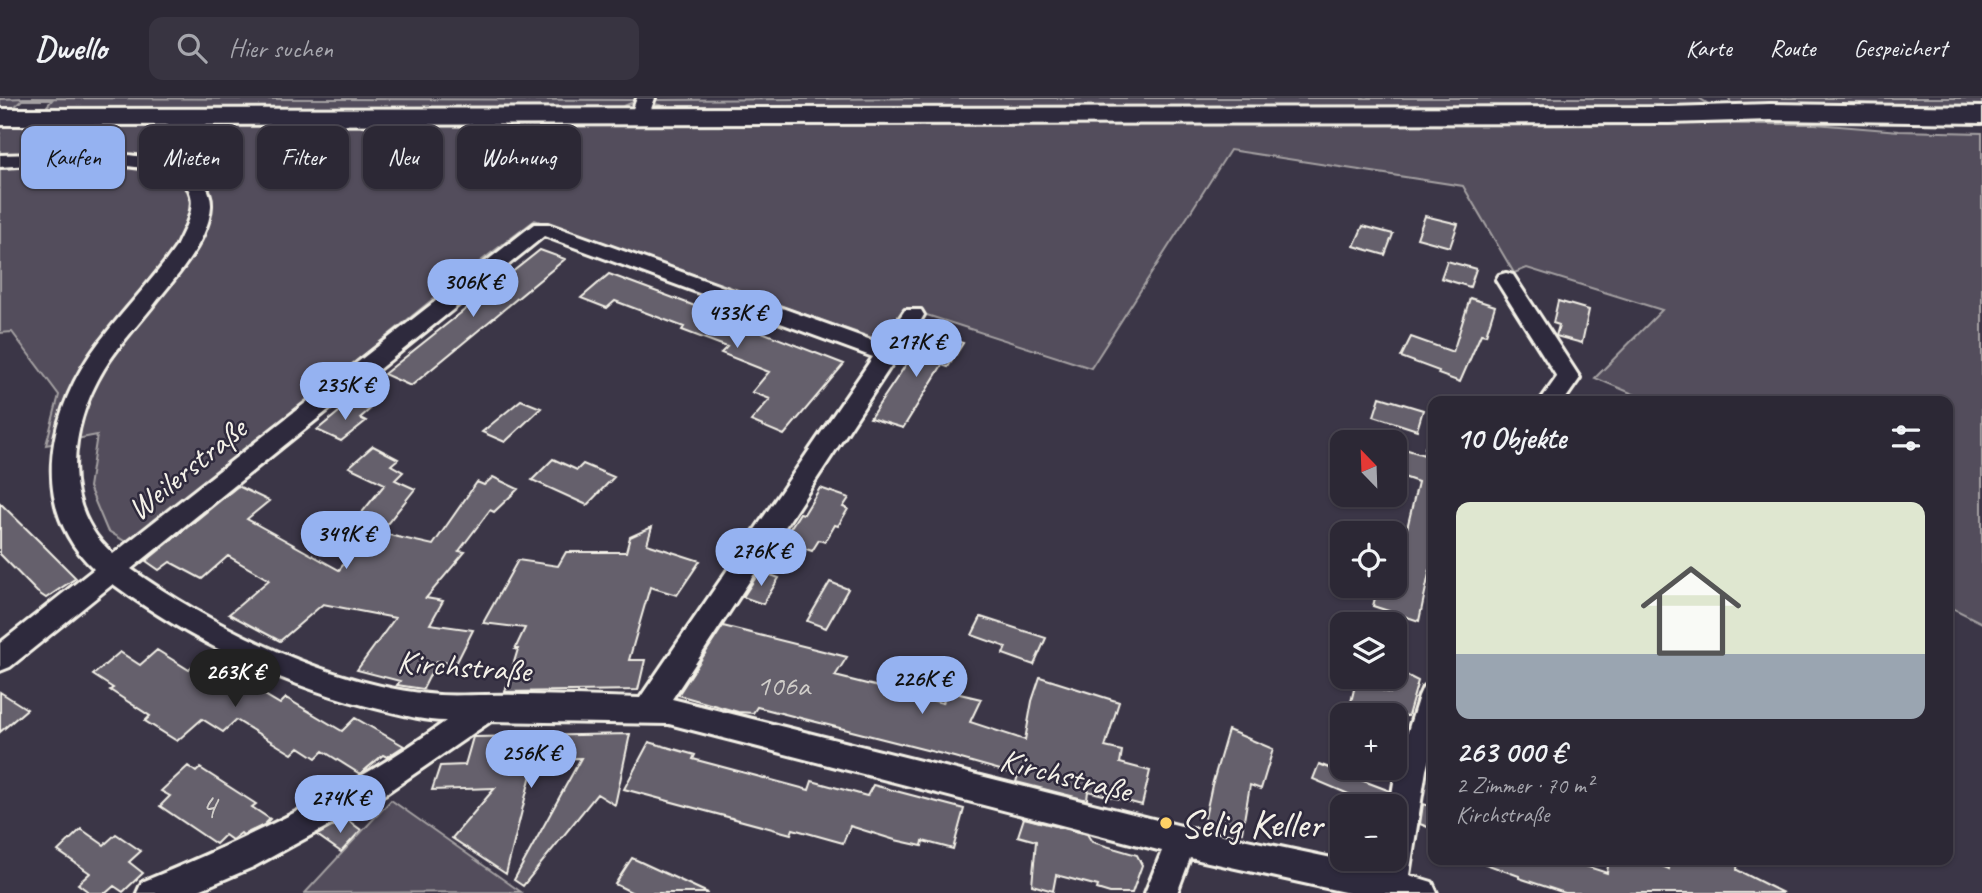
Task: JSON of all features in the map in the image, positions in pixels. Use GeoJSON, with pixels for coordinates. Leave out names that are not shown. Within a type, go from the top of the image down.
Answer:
{"type":"FeatureCollection","features":[{"type":"Feature","properties":{"kind":"main road"},"geometry":{"type":"LineString","coordinates":[[0,117],[643,108],[1982,115]]}},
{"type":"Feature","properties":{"kind":"main road"},"geometry":{"type":"LineString","coordinates":[[1774,115],[1982,125]]}},
{"type":"Feature","properties":{"kind":"street","name":"Kirchstraße"},"geometry":{"type":"LineString","coordinates":[[0,161],[151,162],[172,168],[187,177],[198,189],[201,214],[178,258],[108,347],[83,388],[66,437],[62,467],[68,513],[90,548],[113,569],[195,622],[294,670],[403,703],[438,708],[668,711],[1181,841],[1406,890]]}},
{"type":"Feature","properties":{"kind":"street","name":"Weilerstraße"},"geometry":{"type":"LineString","coordinates":[[113,569],[541,228],[886,353]]}},
{"type":"Feature","properties":{"kind":"street"},"geometry":{"type":"LineString","coordinates":[[1506,280],[1569,378],[1555,396]]}},
{"type":"Feature","properties":{"kind":"street"},"geometry":{"type":"LineString","coordinates":[[649,709],[913,315]]}},
{"type":"Feature","properties":{"kind":"street"},"geometry":{"type":"LineString","coordinates":[[0,659],[113,569]]}},
{"type":"Feature","properties":{"kind":"street"},"geometry":{"type":"LineString","coordinates":[[153,893],[259,849],[342,803],[447,738],[488,707]]}},
{"type":"Feature","properties":{"kind":"street"},"geometry":{"type":"LineString","coordinates":[[1406,890],[1411,769],[1428,713]]}},
{"type":"Feature","properties":{"kind":"street"},"geometry":{"type":"LineString","coordinates":[[1161,893],[1181,841]]}},
{"type":"Feature","properties":{"kind":"shaded area"},"geometry":{"type":"Polygon","coordinates":[[[1699,98],[1713,107],[676,109],[655,104],[654,100],[1699,98]]]}},
{"type":"Feature","properties":{"kind":"shaded area"},"geometry":{"type":"Polygon","coordinates":[[[1729,98],[1982,98],[1982,111],[1733,109],[1729,98]]]}},
{"type":"Feature","properties":{"kind":"shaded area"},"geometry":{"type":"Polygon","coordinates":[[[0,99],[638,100],[615,110],[43,111],[52,100],[22,100],[13,108],[0,107],[0,99]]]}},
{"type":"Feature","properties":{"kind":"shaded area"},"geometry":{"type":"Polygon","coordinates":[[[0,124],[1815,124],[1899,131],[1982,133],[1982,623],[1953,608],[1953,396],[1638,396],[1595,378],[1662,310],[1527,268],[1514,273],[1463,186],[1230,150],[1091,368],[905,308],[884,342],[535,220],[129,544],[107,530],[89,487],[97,435],[46,445],[59,395],[12,332],[0,333],[0,124]]]}},
{"type":"Feature","properties":{"kind":"shaded area"},"geometry":{"type":"Polygon","coordinates":[[[391,800],[521,892],[305,893],[391,800]]]}},
{"type":"Feature","properties":{"kind":"building"},"geometry":{"type":"Polygon","coordinates":[[[1425,216],[1458,224],[1450,247],[1417,238],[1425,216]]]}},
{"type":"Feature","properties":{"kind":"building"},"geometry":{"type":"Polygon","coordinates":[[[1363,226],[1393,234],[1385,255],[1354,246],[1363,226]]]}},
{"type":"Feature","properties":{"kind":"building"},"geometry":{"type":"Polygon","coordinates":[[[540,250],[565,259],[411,386],[384,374],[540,250]]]}},
{"type":"Feature","properties":{"kind":"building"},"geometry":{"type":"Polygon","coordinates":[[[1447,261],[1476,269],[1470,287],[1441,278],[1447,261]]]}},
{"type":"Feature","properties":{"kind":"building"},"geometry":{"type":"Polygon","coordinates":[[[609,274],[844,364],[784,435],[751,421],[770,399],[752,392],[769,372],[721,353],[727,347],[682,330],[684,327],[615,301],[607,308],[581,298],[609,274]]]}},
{"type":"Feature","properties":{"kind":"building"},"geometry":{"type":"Polygon","coordinates":[[[1470,298],[1495,306],[1486,335],[1481,334],[1460,382],[1401,357],[1411,337],[1453,352],[1470,298]]]}},
{"type":"Feature","properties":{"kind":"building"},"geometry":{"type":"Polygon","coordinates":[[[1558,301],[1589,310],[1582,343],[1556,336],[1559,325],[1553,323],[1558,301]]]}},
{"type":"Feature","properties":{"kind":"building"},"geometry":{"type":"Polygon","coordinates":[[[928,332],[963,343],[948,367],[942,365],[903,428],[870,418],[928,332]]]}},
{"type":"Feature","properties":{"kind":"building"},"geometry":{"type":"Polygon","coordinates":[[[1380,397],[1423,410],[1417,430],[1374,416],[1380,397]]]}},
{"type":"Feature","properties":{"kind":"building"},"geometry":{"type":"Polygon","coordinates":[[[521,400],[541,408],[505,442],[482,432],[521,400]]]}},
{"type":"Feature","properties":{"kind":"building"},"geometry":{"type":"Polygon","coordinates":[[[351,402],[369,410],[360,418],[366,421],[341,441],[317,430],[351,402]]]}},
{"type":"Feature","properties":{"kind":"building"},"geometry":{"type":"Polygon","coordinates":[[[373,446],[398,459],[391,465],[403,472],[395,480],[415,489],[380,533],[433,545],[477,482],[484,485],[493,477],[518,489],[494,512],[490,510],[459,551],[465,552],[426,598],[443,601],[430,624],[473,630],[456,664],[437,661],[423,689],[397,685],[400,681],[357,670],[395,618],[323,604],[280,641],[229,614],[269,580],[228,556],[202,579],[170,562],[159,570],[146,561],[238,486],[269,501],[247,519],[339,570],[370,531],[351,526],[385,484],[349,467],[373,446]]]}},
{"type":"Feature","properties":{"kind":"building"},"geometry":{"type":"Polygon","coordinates":[[[1425,447],[1428,447],[1428,578],[1419,621],[1407,617],[1407,612],[1391,612],[1373,606],[1375,598],[1407,598],[1407,528],[1418,482],[1407,478],[1407,450],[1424,455],[1425,447]]]}},
{"type":"Feature","properties":{"kind":"building"},"geometry":{"type":"Polygon","coordinates":[[[553,459],[577,470],[583,464],[614,477],[587,505],[532,480],[553,459]]]}},
{"type":"Feature","properties":{"kind":"building"},"geometry":{"type":"Polygon","coordinates":[[[820,488],[849,498],[843,507],[848,509],[838,526],[835,525],[825,542],[819,540],[812,551],[782,541],[800,513],[804,514],[820,488]]]}},
{"type":"Feature","properties":{"kind":"building"},"geometry":{"type":"Polygon","coordinates":[[[0,503],[76,578],[46,598],[37,592],[0,554],[0,503]]]}},
{"type":"Feature","properties":{"kind":"building"},"geometry":{"type":"Polygon","coordinates":[[[652,527],[647,544],[700,561],[677,595],[650,587],[629,660],[645,660],[638,690],[505,692],[518,649],[515,649],[525,628],[483,623],[518,560],[558,566],[566,552],[626,552],[630,537],[652,527]]]}},
{"type":"Feature","properties":{"kind":"building"},"geometry":{"type":"Polygon","coordinates":[[[760,571],[779,578],[763,604],[743,597],[760,571]]]}},
{"type":"Feature","properties":{"kind":"building"},"geometry":{"type":"Polygon","coordinates":[[[830,582],[848,589],[826,628],[807,621],[830,582]]]}},
{"type":"Feature","properties":{"kind":"building"},"geometry":{"type":"Polygon","coordinates":[[[981,617],[1046,638],[1034,665],[1003,654],[1006,647],[972,635],[981,617]]]}},
{"type":"Feature","properties":{"kind":"building"},"geometry":{"type":"Polygon","coordinates":[[[723,626],[847,657],[835,676],[943,703],[947,691],[981,699],[970,722],[1025,740],[1032,701],[1040,677],[1119,702],[1105,747],[1122,751],[1120,763],[1150,771],[1142,805],[1088,791],[1087,800],[1016,782],[1018,775],[954,757],[757,707],[753,713],[738,712],[678,695],[723,626]]]}},
{"type":"Feature","properties":{"kind":"building"},"geometry":{"type":"Polygon","coordinates":[[[157,650],[189,670],[206,655],[227,667],[223,670],[280,704],[286,698],[342,731],[355,718],[404,746],[387,757],[383,755],[360,774],[323,751],[316,758],[299,747],[292,754],[236,720],[223,732],[202,719],[177,741],[145,721],[150,716],[110,690],[113,688],[93,675],[120,652],[140,665],[157,650]]]}},
{"type":"Feature","properties":{"kind":"building"},"geometry":{"type":"Polygon","coordinates":[[[1407,676],[1418,681],[1408,716],[1407,703],[1351,702],[1354,689],[1379,689],[1390,693],[1391,689],[1407,689],[1407,676]]]}},
{"type":"Feature","properties":{"kind":"building"},"geometry":{"type":"Polygon","coordinates":[[[0,692],[27,709],[0,732],[0,692]]]}},
{"type":"Feature","properties":{"kind":"building"},"geometry":{"type":"Polygon","coordinates":[[[1228,730],[1273,749],[1261,789],[1250,785],[1242,832],[1204,822],[1228,730]]]}},
{"type":"Feature","properties":{"kind":"building"},"geometry":{"type":"Polygon","coordinates":[[[630,734],[615,805],[597,794],[523,886],[514,880],[581,758],[535,759],[506,874],[452,838],[495,788],[432,790],[440,766],[465,765],[473,737],[630,734]]]}},
{"type":"Feature","properties":{"kind":"building"},"geometry":{"type":"Polygon","coordinates":[[[649,742],[695,755],[693,759],[809,790],[812,781],[867,796],[873,785],[964,809],[953,849],[923,841],[922,846],[895,840],[850,826],[843,843],[793,829],[791,834],[624,789],[649,742]]]}},
{"type":"Feature","properties":{"kind":"building"},"geometry":{"type":"Polygon","coordinates":[[[1319,764],[1330,768],[1330,780],[1361,780],[1390,791],[1389,794],[1348,794],[1313,779],[1319,764]]]}},
{"type":"Feature","properties":{"kind":"building"},"geometry":{"type":"Polygon","coordinates":[[[188,766],[196,772],[200,768],[256,804],[252,807],[270,819],[264,825],[243,835],[241,833],[232,840],[225,835],[216,844],[160,806],[170,796],[161,791],[188,766]]]}},
{"type":"Feature","properties":{"kind":"building"},"geometry":{"type":"Polygon","coordinates":[[[1423,804],[1428,806],[1428,827],[1420,824],[1423,804]]]}},
{"type":"Feature","properties":{"kind":"building"},"geometry":{"type":"Polygon","coordinates":[[[1024,818],[1087,834],[1092,842],[1137,855],[1142,865],[1132,893],[1110,893],[1097,889],[1098,886],[1056,875],[1053,891],[1032,885],[1036,841],[1018,836],[1024,818]]]}},
{"type":"Feature","properties":{"kind":"building"},"geometry":{"type":"Polygon","coordinates":[[[346,819],[361,830],[341,852],[317,835],[346,819]]]}},
{"type":"Feature","properties":{"kind":"building"},"geometry":{"type":"Polygon","coordinates":[[[81,829],[104,845],[116,834],[141,851],[129,862],[143,873],[123,892],[114,886],[106,893],[90,893],[78,884],[90,873],[58,851],[81,829]]]}},
{"type":"Feature","properties":{"kind":"building"},"geometry":{"type":"Polygon","coordinates":[[[632,858],[708,893],[633,893],[615,884],[632,858]]]}},
{"type":"Feature","properties":{"kind":"building"},"geometry":{"type":"Polygon","coordinates":[[[1488,865],[1582,865],[1607,873],[1608,865],[1660,865],[1669,869],[1669,865],[1737,865],[1737,870],[1783,893],[1565,893],[1488,865]]]}},
{"type":"Feature","properties":{"kind":"place","name":"Selig Keller"},"geometry":{"type":"Point","coordinates":[1166,823]}}]}
